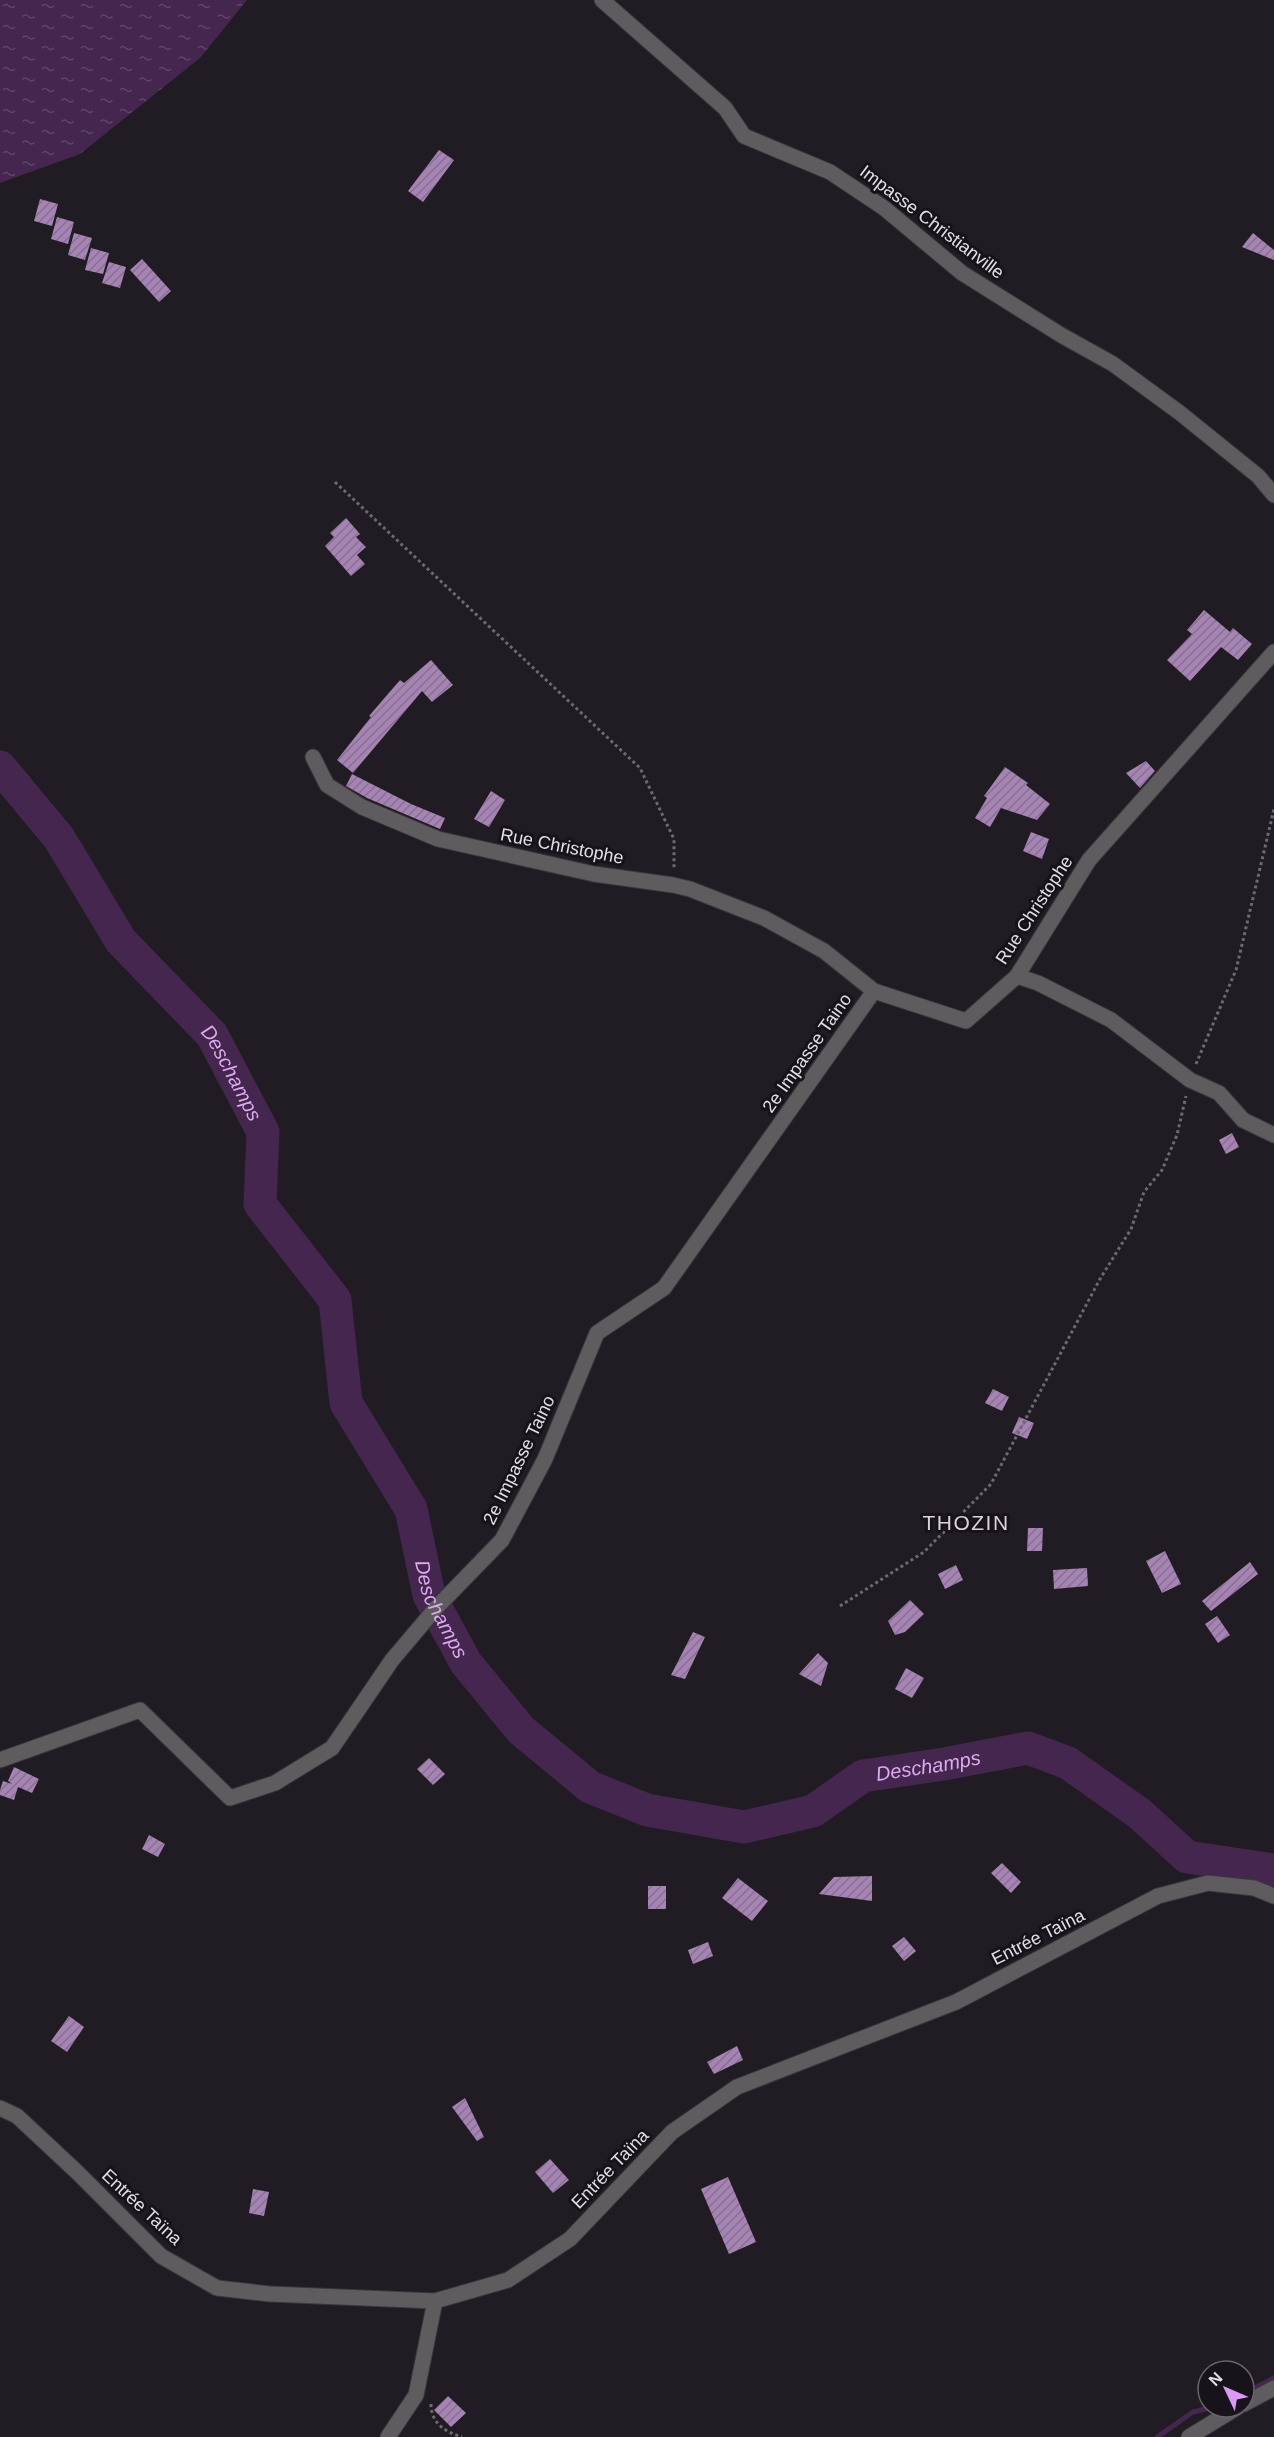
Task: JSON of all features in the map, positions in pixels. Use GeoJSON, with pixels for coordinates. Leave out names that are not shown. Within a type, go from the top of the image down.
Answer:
{"type":"FeatureCollection","features":[{"type":"Feature","properties":{"kind":"street","name":"Impasse Christianville"},"geometry":{"type":"LineString","coordinates":[[602,0],[725,108],[744,136],[830,172],[884,208],[962,273],[1122,371],[1258,476],[1274,495]]}},
{"type":"Feature","properties":{"kind":"street","name":"Rue Christophe"},"geometry":{"type":"LineString","coordinates":[[313,757],[327,785],[362,807],[438,839],[594,874],[674,885],[701,893],[774,924],[824,951],[874,991],[966,1021],[1017,976],[1089,860],[1274,652]]}},
{"type":"Feature","properties":{"kind":"street"},"geometry":{"type":"LineString","coordinates":[[1017,976],[1038,983],[1111,1020],[1190,1080],[1219,1093],[1243,1120],[1274,1135]]}},
{"type":"Feature","properties":{"kind":"street","name":"2e Impasse Taino"},"geometry":{"type":"LineString","coordinates":[[0,1760],[140,1710],[230,1798],[275,1784],[332,1748],[392,1660],[436,1608],[502,1540],[545,1459],[597,1333],[664,1288],[874,991]]}},
{"type":"Feature","properties":{"kind":"street","name":"Entrée Taïna"},"geometry":{"type":"LineString","coordinates":[[0,2108],[17,2116],[161,2256],[217,2288],[270,2294],[435,2301],[508,2280],[570,2239],[672,2132],[737,2087],[956,2002],[1158,1896],[1208,1883],[1254,1888],[1274,1896]]}},
{"type":"Feature","properties":{"kind":"street"},"geometry":{"type":"LineString","coordinates":[[388,2437],[416,2395],[435,2301]]}},
{"type":"Feature","properties":{"kind":"street"},"geometry":{"type":"LineString","coordinates":[[1256,2398],[1274,2388]]}},
{"type":"Feature","properties":{"kind":"street"},"geometry":{"type":"LineString","coordinates":[[1189,2437],[1218,2419]]}},
{"type":"Feature","properties":{"kind":"path"},"geometry":{"type":"LineString","coordinates":[[335,482],[640,768],[674,839],[674,885]]}},
{"type":"Feature","properties":{"kind":"path"},"geometry":{"type":"LineString","coordinates":[[840,1606],[924,1552],[992,1484],[1100,1279],[1131,1229],[1144,1192],[1162,1170],[1178,1135],[1190,1080],[1236,970],[1274,808]]}},
{"type":"Feature","properties":{"kind":"path"},"geometry":{"type":"LineString","coordinates":[[419,2381],[431,2397],[431,2409],[436,2422],[445,2431],[462,2437]]}},
{"type":"Feature","properties":{"kind":"water"},"geometry":{"type":"Polygon","coordinates":[[[0,0],[247,0],[200,58],[80,154],[0,183],[0,0]]]}},
{"type":"Feature","properties":{"kind":"building"},"geometry":{"type":"Polygon","coordinates":[[[439,150],[454,160],[423,202],[408,191],[439,150]]]}},
{"type":"Feature","properties":{"kind":"building"},"geometry":{"type":"Polygon","coordinates":[[[40,199],[58,204],[52,226],[34,221],[40,199]]]}},
{"type":"Feature","properties":{"kind":"building"},"geometry":{"type":"Polygon","coordinates":[[[57,217],[74,222],[68,244],[51,239],[57,217]]]}},
{"type":"Feature","properties":{"kind":"building"},"geometry":{"type":"Polygon","coordinates":[[[74,233],[92,238],[85,260],[68,255],[74,233]]]}},
{"type":"Feature","properties":{"kind":"building"},"geometry":{"type":"Polygon","coordinates":[[[1253,233],[1274,250],[1274,260],[1242,247],[1253,233]]]}},
{"type":"Feature","properties":{"kind":"building"},"geometry":{"type":"Polygon","coordinates":[[[91,248],[109,253],[103,274],[85,270],[91,248]]]}},
{"type":"Feature","properties":{"kind":"building"},"geometry":{"type":"Polygon","coordinates":[[[142,259],[171,291],[159,302],[130,270],[142,259]]]}},
{"type":"Feature","properties":{"kind":"building"},"geometry":{"type":"Polygon","coordinates":[[[109,262],[126,267],[120,288],[102,283],[109,262]]]}},
{"type":"Feature","properties":{"kind":"building"},"geometry":{"type":"Polygon","coordinates":[[[346,518],[360,534],[356,537],[366,547],[357,555],[365,564],[351,576],[325,546],[334,537],[330,533],[346,518]]]}},
{"type":"Feature","properties":{"kind":"building"},"geometry":{"type":"Polygon","coordinates":[[[1204,610],[1230,632],[1233,628],[1252,644],[1238,660],[1221,647],[1190,681],[1167,660],[1192,634],[1187,630],[1204,610]]]}},
{"type":"Feature","properties":{"kind":"building"},"geometry":{"type":"Polygon","coordinates":[[[431,660],[453,685],[432,702],[422,691],[353,773],[337,760],[371,717],[369,716],[400,680],[404,683],[431,660]]]}},
{"type":"Feature","properties":{"kind":"building"},"geometry":{"type":"Polygon","coordinates":[[[1146,761],[1155,771],[1140,788],[1126,773],[1146,761]]]}},
{"type":"Feature","properties":{"kind":"building"},"geometry":{"type":"Polygon","coordinates":[[[1005,767],[1028,783],[1026,785],[1050,804],[1037,820],[1001,808],[990,827],[975,818],[987,798],[984,796],[1005,767]]]}},
{"type":"Feature","properties":{"kind":"building"},"geometry":{"type":"Polygon","coordinates":[[[352,774],[411,804],[445,818],[440,829],[367,798],[346,786],[352,774]]]}},
{"type":"Feature","properties":{"kind":"building"},"geometry":{"type":"Polygon","coordinates":[[[491,791],[505,800],[489,827],[474,819],[491,791]]]}},
{"type":"Feature","properties":{"kind":"building"},"geometry":{"type":"Polygon","coordinates":[[[1031,832],[1049,839],[1042,859],[1023,851],[1031,832]]]}},
{"type":"Feature","properties":{"kind":"building"},"geometry":{"type":"Polygon","coordinates":[[[1232,1133],[1239,1147],[1226,1154],[1219,1140],[1232,1133]]]}},
{"type":"Feature","properties":{"kind":"building"},"geometry":{"type":"Polygon","coordinates":[[[993,1389],[1009,1397],[1002,1411],[985,1403],[993,1389]]]}},
{"type":"Feature","properties":{"kind":"building"},"geometry":{"type":"Polygon","coordinates":[[[1019,1417],[1034,1423],[1027,1439],[1012,1433],[1019,1417]]]}},
{"type":"Feature","properties":{"kind":"building"},"geometry":{"type":"Polygon","coordinates":[[[1028,1528],[1043,1528],[1042,1551],[1027,1551],[1028,1528]]]}},
{"type":"Feature","properties":{"kind":"building"},"geometry":{"type":"Polygon","coordinates":[[[1165,1551],[1181,1584],[1162,1593],[1146,1561],[1165,1551]]]}},
{"type":"Feature","properties":{"kind":"building"},"geometry":{"type":"Polygon","coordinates":[[[1250,1562],[1258,1574],[1211,1611],[1202,1601],[1250,1562]]]}},
{"type":"Feature","properties":{"kind":"building"},"geometry":{"type":"Polygon","coordinates":[[[956,1565],[963,1580],[945,1589],[938,1574],[956,1565]]]}},
{"type":"Feature","properties":{"kind":"building"},"geometry":{"type":"Polygon","coordinates":[[[1087,1568],[1088,1586],[1054,1589],[1053,1570],[1087,1568]]]}},
{"type":"Feature","properties":{"kind":"building"},"geometry":{"type":"Polygon","coordinates":[[[910,1600],[924,1614],[905,1632],[895,1635],[888,1621],[910,1600]]]}},
{"type":"Feature","properties":{"kind":"building"},"geometry":{"type":"Polygon","coordinates":[[[1217,1616],[1230,1635],[1218,1643],[1205,1624],[1217,1616]]]}},
{"type":"Feature","properties":{"kind":"building"},"geometry":{"type":"Polygon","coordinates":[[[693,1632],[705,1637],[685,1679],[671,1675],[693,1632]]]}},
{"type":"Feature","properties":{"kind":"building"},"geometry":{"type":"Polygon","coordinates":[[[818,1653],[828,1663],[821,1686],[799,1674],[818,1653]]]}},
{"type":"Feature","properties":{"kind":"building"},"geometry":{"type":"Polygon","coordinates":[[[906,1668],[924,1678],[912,1698],[895,1689],[906,1668]]]}},
{"type":"Feature","properties":{"kind":"building"},"geometry":{"type":"Polygon","coordinates":[[[429,1758],[445,1774],[433,1785],[417,1769],[429,1758]]]}},
{"type":"Feature","properties":{"kind":"building"},"geometry":{"type":"Polygon","coordinates":[[[14,1767],[39,1779],[32,1793],[18,1787],[14,1800],[0,1795],[0,1790],[3,1781],[12,1784],[8,1781],[14,1767]]]}},
{"type":"Feature","properties":{"kind":"building"},"geometry":{"type":"Polygon","coordinates":[[[149,1835],[165,1844],[158,1857],[142,1849],[149,1835]]]}},
{"type":"Feature","properties":{"kind":"building"},"geometry":{"type":"Polygon","coordinates":[[[1002,1863],[1021,1882],[1011,1893],[991,1873],[1002,1863]]]}},
{"type":"Feature","properties":{"kind":"building"},"geometry":{"type":"Polygon","coordinates":[[[872,1876],[872,1901],[819,1894],[834,1877],[872,1876]]]}},
{"type":"Feature","properties":{"kind":"building"},"geometry":{"type":"Polygon","coordinates":[[[738,1878],[768,1901],[752,1921],[722,1898],[738,1878]]]}},
{"type":"Feature","properties":{"kind":"building"},"geometry":{"type":"Polygon","coordinates":[[[648,1886],[666,1886],[666,1909],[648,1909],[648,1886]]]}},
{"type":"Feature","properties":{"kind":"building"},"geometry":{"type":"Polygon","coordinates":[[[904,1937],[916,1951],[904,1961],[892,1946],[904,1937]]]}},
{"type":"Feature","properties":{"kind":"building"},"geometry":{"type":"Polygon","coordinates":[[[708,1942],[713,1956],[693,1964],[688,1950],[708,1942]]]}},
{"type":"Feature","properties":{"kind":"building"},"geometry":{"type":"Polygon","coordinates":[[[69,2016],[84,2027],[67,2052],[51,2041],[69,2016]]]}},
{"type":"Feature","properties":{"kind":"building"},"geometry":{"type":"Polygon","coordinates":[[[737,2046],[743,2060],[714,2074],[707,2062],[737,2046]]]}},
{"type":"Feature","properties":{"kind":"building"},"geometry":{"type":"Polygon","coordinates":[[[465,2098],[484,2137],[477,2141],[452,2107],[465,2098]]]}},
{"type":"Feature","properties":{"kind":"building"},"geometry":{"type":"Polygon","coordinates":[[[550,2159],[569,2180],[553,2193],[535,2172],[550,2159]]]}},
{"type":"Feature","properties":{"kind":"building"},"geometry":{"type":"Polygon","coordinates":[[[728,2177],[756,2242],[729,2254],[701,2189],[728,2177]]]}},
{"type":"Feature","properties":{"kind":"building"},"geometry":{"type":"Polygon","coordinates":[[[253,2189],[269,2192],[264,2216],[249,2213],[253,2189]]]}},
{"type":"Feature","properties":{"kind":"building"},"geometry":{"type":"Polygon","coordinates":[[[448,2396],[466,2413],[451,2427],[434,2410],[448,2396]]]}},
{"type":"Feature","properties":{"kind":"waterway","name":"Deschamps"},"geometry":{"type":"LineString","coordinates":[[0,767],[59,838],[121,941],[212,1035],[263,1132],[260,1204],[335,1300],[346,1403],[411,1509],[429,1595],[466,1663],[521,1730],[590,1787],[647,1810],[744,1827],[813,1811],[863,1776],[1028,1748],[1068,1763],[1140,1814],[1187,1857],[1274,1870]]}},
{"type":"Feature","properties":{"kind":"waterway"},"geometry":{"type":"LineString","coordinates":[[1256,2387],[1274,2378]]}},
{"type":"Feature","properties":{"kind":"waterway"},"geometry":{"type":"LineString","coordinates":[[1157,2437],[1196,2411]]}},
{"type":"Feature","properties":{"kind":"district","name":"THOZIN"},"geometry":{"type":"Point","coordinates":[966,1522]}}]}
